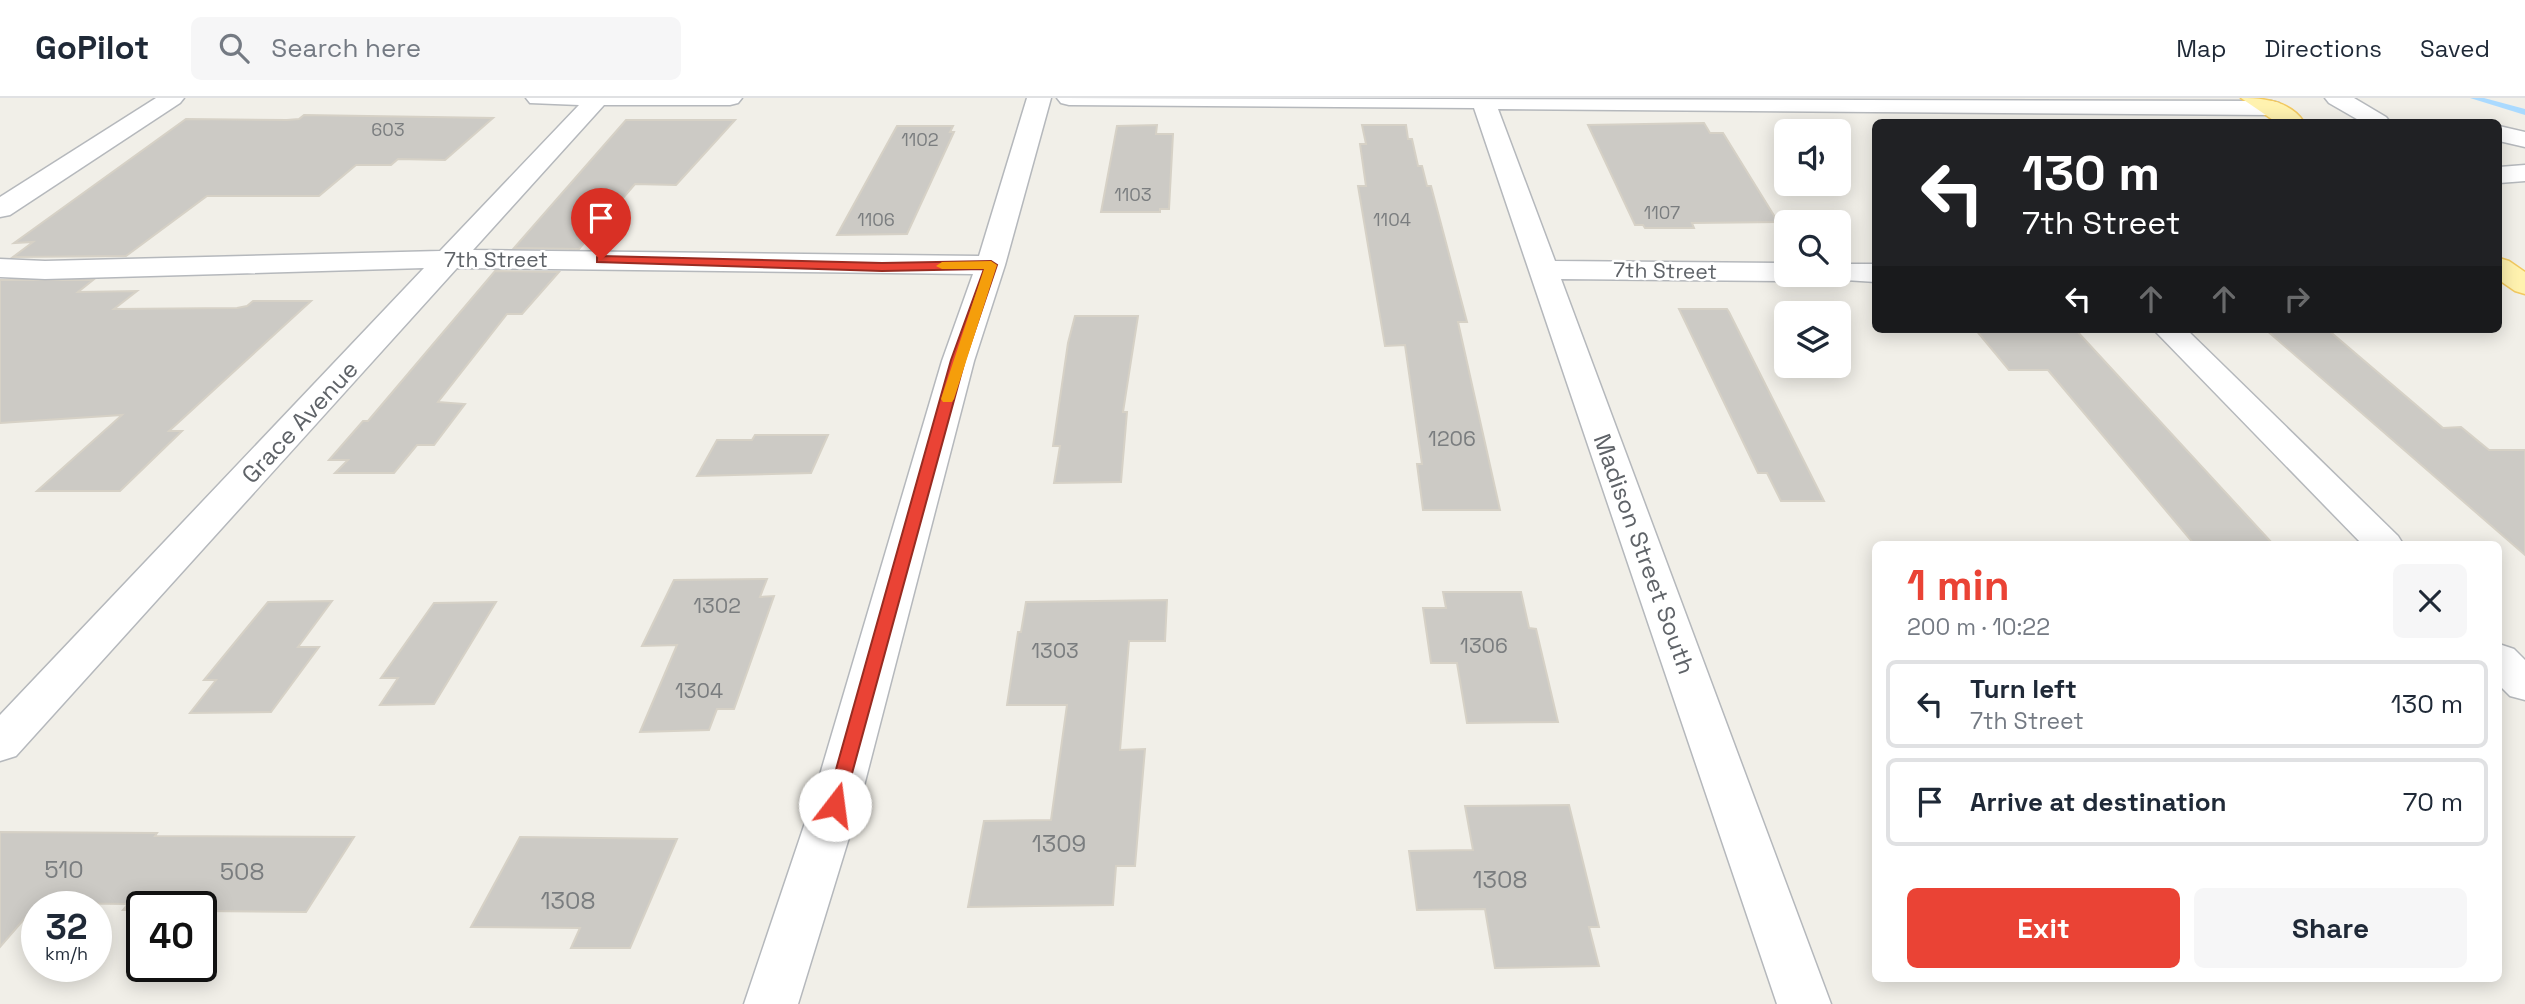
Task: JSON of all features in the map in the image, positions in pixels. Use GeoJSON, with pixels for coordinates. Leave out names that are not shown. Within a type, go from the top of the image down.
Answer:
{"type":"FeatureCollection","features":[{"type":"Feature","properties":{"kind":"main road"},"geometry":{"type":"LineString","coordinates":[[2262,103],[2287,119]]}},
{"type":"Feature","properties":{"kind":"street"},"geometry":{"type":"LineString","coordinates":[[0,209],[172,98]]}},
{"type":"Feature","properties":{"kind":"street"},"geometry":{"type":"LineString","coordinates":[[538,98],[730,98]]}},
{"type":"Feature","properties":{"kind":"street","name":"Grace Avenue"},"geometry":{"type":"LineString","coordinates":[[0,744],[451,260],[598,98]]}},
{"type":"Feature","properties":{"kind":"street"},"geometry":{"type":"LineString","coordinates":[[771,1004],[835,805],[958,360],[991,265],[1039,98]]}},
{"type":"Feature","properties":{"kind":"street"},"geometry":{"type":"LineString","coordinates":[[1069,98],[1484,103],[1950,114],[2262,103]]}},
{"type":"Feature","properties":{"kind":"street"},"geometry":{"type":"LineString","coordinates":[[2337,98],[2373,119]]}},
{"type":"Feature","properties":{"kind":"street","name":"Madison Street South"},"geometry":{"type":"LineString","coordinates":[[1484,103],[1804,1004]]}},
{"type":"Feature","properties":{"kind":"street"},"geometry":{"type":"LineString","coordinates":[[2502,134],[2525,141]]}},
{"type":"Feature","properties":{"kind":"street"},"geometry":{"type":"LineString","coordinates":[[2502,175],[2525,173]]}},
{"type":"Feature","properties":{"kind":"street","name":"7th Street"},"geometry":{"type":"LineString","coordinates":[[0,268],[46,270],[322,260],[626,260],[882,267],[991,265]]}},
{"type":"Feature","properties":{"kind":"street","name":"7th Street"},"geometry":{"type":"LineString","coordinates":[[1544,270],[1774,272]]}},
{"type":"Feature","properties":{"kind":"street"},"geometry":{"type":"LineString","coordinates":[[1851,273],[1872,273]]}},
{"type":"Feature","properties":{"kind":"street"},"geometry":{"type":"LineString","coordinates":[[2172,333],[2381,541]]}},
{"type":"Feature","properties":{"kind":"street"},"geometry":{"type":"LineString","coordinates":[[2502,662],[2525,685]]}},
{"type":"Feature","properties":{"kind":"building"},"geometry":{"type":"Polygon","coordinates":[[[304,115],[493,118],[445,160],[398,159],[391,165],[356,165],[319,196],[207,196],[126,256],[13,257],[33,242],[14,243],[186,119],[287,120],[299,119],[304,115]]]}},
{"type":"Feature","properties":{"kind":"building"},"geometry":{"type":"Polygon","coordinates":[[[626,120],[735,120],[676,185],[635,184],[579,249],[514,248],[626,120]]]}},
{"type":"Feature","properties":{"kind":"building"},"geometry":{"type":"Polygon","coordinates":[[[1704,123],[1710,133],[1723,133],[1774,216],[1774,222],[1692,223],[1694,228],[1645,228],[1643,225],[1635,225],[1588,125],[1704,123]]]}},
{"type":"Feature","properties":{"kind":"building"},"geometry":{"type":"Polygon","coordinates":[[[1157,125],[1156,134],[1173,134],[1169,209],[1160,209],[1160,212],[1101,212],[1117,126],[1157,125]]]}},
{"type":"Feature","properties":{"kind":"building"},"geometry":{"type":"Polygon","coordinates":[[[1362,125],[1406,125],[1418,166],[1422,166],[1427,186],[1431,186],[1467,322],[1458,322],[1500,510],[1423,510],[1417,464],[1422,464],[1405,345],[1385,346],[1358,186],[1366,186],[1360,144],[1366,144],[1362,125]]]}},
{"type":"Feature","properties":{"kind":"building"},"geometry":{"type":"Polygon","coordinates":[[[897,126],[953,126],[950,132],[954,132],[907,234],[837,235],[897,126]]]}},
{"type":"Feature","properties":{"kind":"building"},"geometry":{"type":"Polygon","coordinates":[[[495,271],[559,272],[522,314],[507,314],[438,402],[465,404],[434,445],[417,445],[394,473],[335,473],[348,460],[329,460],[363,421],[368,421],[495,271]]]}},
{"type":"Feature","properties":{"kind":"building"},"geometry":{"type":"Polygon","coordinates":[[[0,280],[93,280],[78,292],[137,291],[114,309],[237,308],[247,306],[253,301],[311,301],[169,431],[182,431],[120,491],[37,491],[122,415],[0,423],[0,280]]]}},
{"type":"Feature","properties":{"kind":"building"},"geometry":{"type":"Polygon","coordinates":[[[1679,309],[1727,309],[1824,501],[1781,501],[1767,473],[1758,473],[1679,309]]]}},
{"type":"Feature","properties":{"kind":"building"},"geometry":{"type":"Polygon","coordinates":[[[1075,316],[1138,316],[1123,412],[1127,412],[1121,482],[1054,483],[1060,446],[1053,446],[1068,343],[1075,316]]]}},
{"type":"Feature","properties":{"kind":"building"},"geometry":{"type":"Polygon","coordinates":[[[1978,333],[2079,333],[2270,541],[2191,541],[2048,370],[2009,370],[1978,333]]]}},
{"type":"Feature","properties":{"kind":"building"},"geometry":{"type":"Polygon","coordinates":[[[2270,333],[2332,333],[2443,428],[2461,427],[2489,450],[2525,450],[2525,555],[2270,333]]]}},
{"type":"Feature","properties":{"kind":"building"},"geometry":{"type":"Polygon","coordinates":[[[755,435],[828,435],[811,473],[697,476],[717,440],[752,440],[755,435]]]}},
{"type":"Feature","properties":{"kind":"building"},"geometry":{"type":"Polygon","coordinates":[[[767,579],[760,597],[774,596],[734,709],[717,709],[709,730],[640,732],[677,645],[642,646],[674,580],[767,579]]]}},
{"type":"Feature","properties":{"kind":"building"},"geometry":{"type":"Polygon","coordinates":[[[1443,592],[1521,592],[1529,628],[1536,629],[1558,722],[1467,723],[1457,663],[1431,663],[1423,608],[1446,608],[1443,592]]]}},
{"type":"Feature","properties":{"kind":"building"},"geometry":{"type":"Polygon","coordinates":[[[1167,600],[1165,641],[1129,641],[1120,750],[1145,749],[1135,866],[1116,866],[1113,905],[968,907],[984,821],[1051,820],[1067,705],[1007,705],[1018,632],[1021,632],[1026,602],[1167,600]]]}},
{"type":"Feature","properties":{"kind":"building"},"geometry":{"type":"Polygon","coordinates":[[[332,601],[298,647],[319,647],[271,712],[190,713],[216,680],[204,680],[268,602],[332,601]]]}},
{"type":"Feature","properties":{"kind":"building"},"geometry":{"type":"Polygon","coordinates":[[[496,602],[434,704],[380,705],[398,678],[381,678],[434,603],[496,602]]]}},
{"type":"Feature","properties":{"kind":"building"},"geometry":{"type":"Polygon","coordinates":[[[1569,805],[1599,927],[1589,927],[1599,966],[1495,968],[1485,909],[1417,910],[1409,851],[1473,850],[1465,806],[1569,805]]]}},
{"type":"Feature","properties":{"kind":"building"},"geometry":{"type":"Polygon","coordinates":[[[0,832],[354,837],[306,912],[217,911],[217,891],[126,891],[126,904],[112,904],[112,891],[21,891],[21,923],[0,947],[0,832]]]}},
{"type":"Feature","properties":{"kind":"building"},"geometry":{"type":"Polygon","coordinates":[[[520,837],[677,839],[630,948],[571,948],[580,928],[471,927],[520,837]]]}},
{"type":"Feature","properties":{"kind":"waterway"},"geometry":{"type":"LineString","coordinates":[[2474,98],[2525,112]]}},
{"type":"Feature","properties":{"kind":"slow traffic"},"geometry":{"type":"LineString","coordinates":[[942,266],[991,265],[958,360],[948,399]]}},
{"type":"Feature","properties":{"kind":"route"},"geometry":{"type":"LineString","coordinates":[[601,260],[882,267],[991,265],[958,360],[835,805]]}}]}
